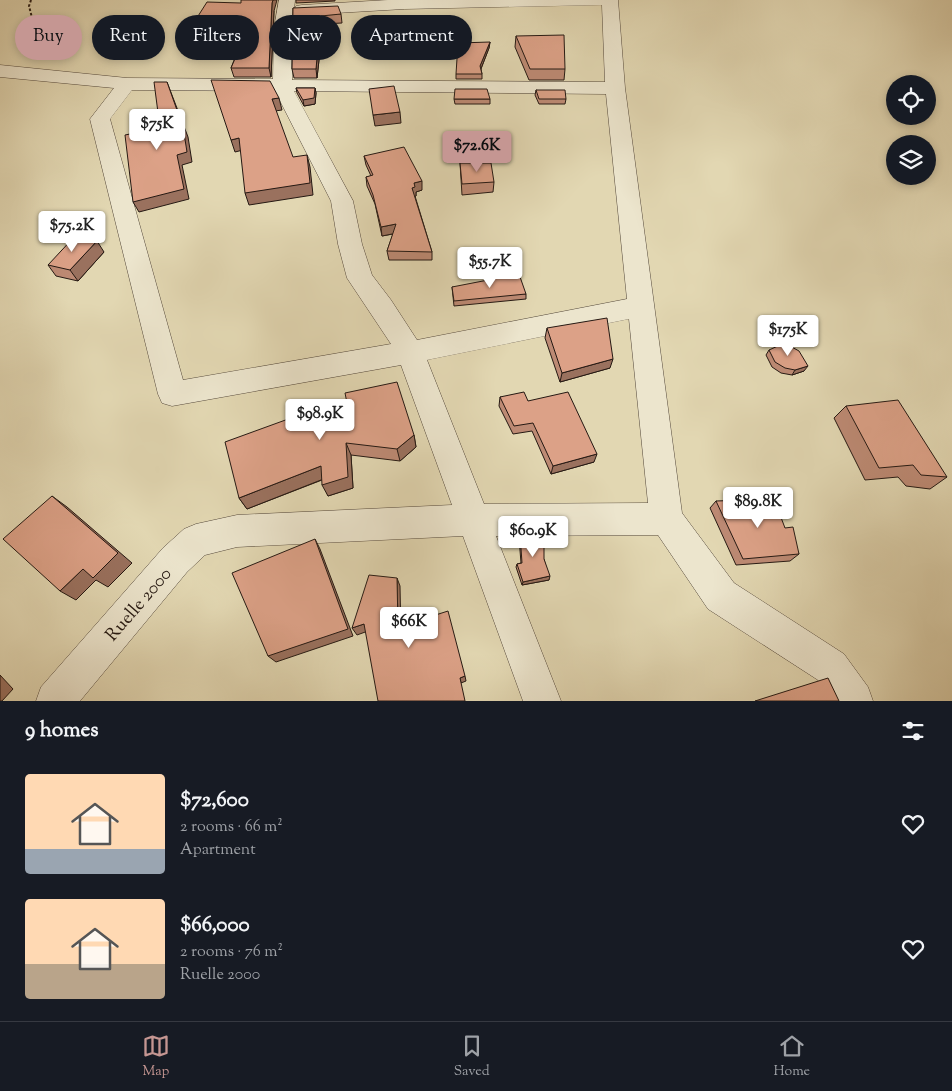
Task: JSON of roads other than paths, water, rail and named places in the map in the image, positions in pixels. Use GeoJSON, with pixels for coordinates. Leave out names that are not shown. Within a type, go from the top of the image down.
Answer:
{"type":"FeatureCollection","features":[{"type":"Feature","properties":{"kind":"street"},"geometry":{"type":"LineString","coordinates":[[542,701],[410,352],[382,307],[360,278],[350,244],[342,201],[282,86],[285,6],[610,0],[615,88],[666,519],[720,596],[831,667],[854,701]]}},
{"type":"Feature","properties":{"kind":"street"},"geometry":{"type":"LineString","coordinates":[[0,71],[127,84],[615,88]]}},
{"type":"Feature","properties":{"kind":"street"},"geometry":{"type":"LineString","coordinates":[[127,84],[100,119],[172,394],[410,352],[640,307]]}},
{"type":"Feature","properties":{"kind":"street","name":"Ruelle 2000"},"geometry":{"type":"LineString","coordinates":[[54,701],[175,560],[196,541],[237,531],[473,520],[666,519]]}}]}
